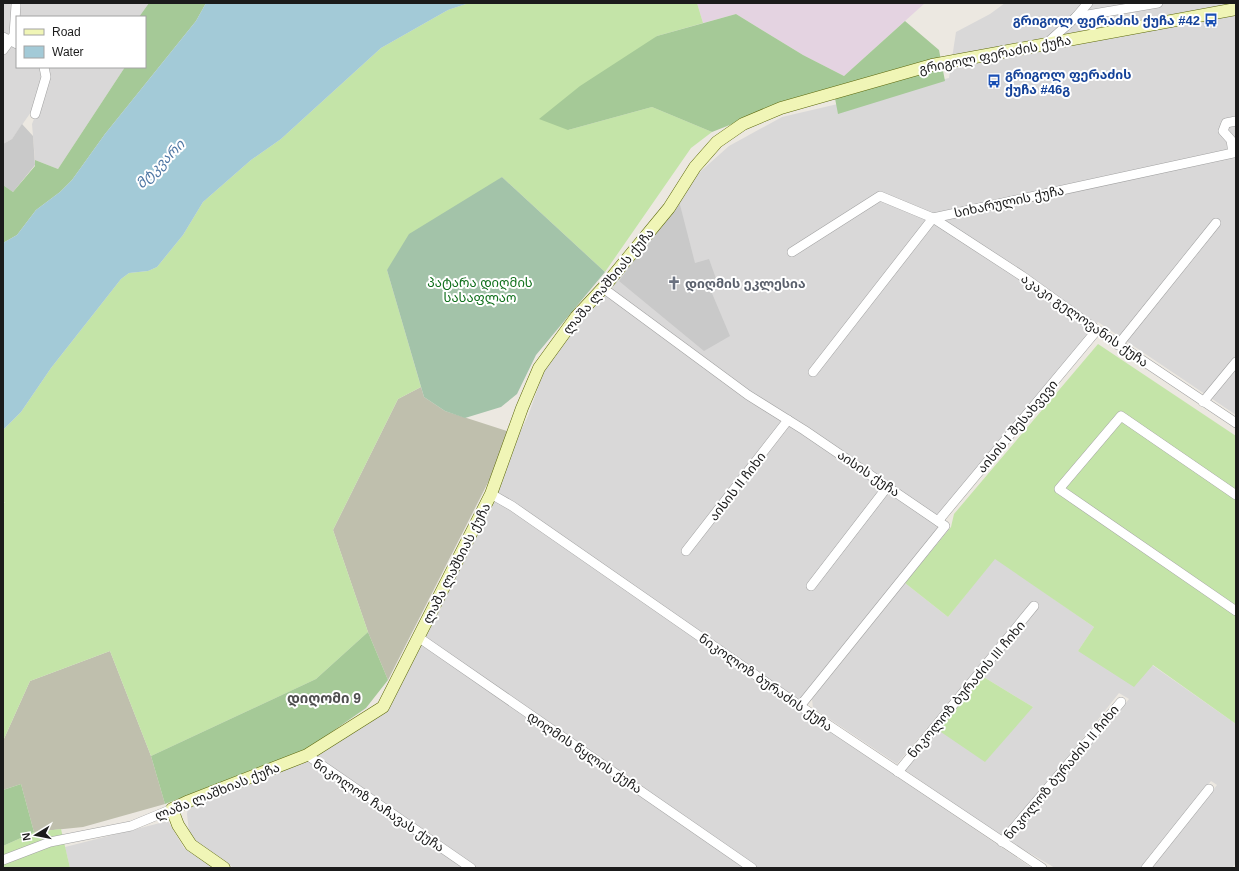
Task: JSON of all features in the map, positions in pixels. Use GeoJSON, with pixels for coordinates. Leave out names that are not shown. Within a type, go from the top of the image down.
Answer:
{"type":"FeatureCollection","features":[{"type":"Feature","properties":{"kind":"street"},"geometry":{"type":"LineString","coordinates":[[1046,44],[1076,17],[1088,3]]}},
{"type":"Feature","properties":{"kind":"street"},"geometry":{"type":"LineString","coordinates":[[1076,17],[1158,3]]}},
{"type":"Feature","properties":{"kind":"street"},"geometry":{"type":"LineString","coordinates":[[3,50],[14,35],[16,5]]}},
{"type":"Feature","properties":{"kind":"street","name":"გრიგოლ ფერაძის ქუჩა"},"geometry":{"type":"LineString","coordinates":[[781,108],[932,64],[1236,9]]}},
{"type":"Feature","properties":{"kind":"street"},"geometry":{"type":"LineString","coordinates":[[35,114],[46,77],[44,68]]}},
{"type":"Feature","properties":{"kind":"street","name":"ლაშა ლაშხიას ქუჩა"},"geometry":{"type":"LineString","coordinates":[[3,860],[50,842],[131,826],[189,801],[306,755],[383,707],[491,494],[522,408],[539,368],[576,317],[603,288],[669,208],[695,167],[717,142],[743,124],[781,108]]}},
{"type":"Feature","properties":{"kind":"street","name":"სიხარულის ქუჩა"},"geometry":{"type":"LineString","coordinates":[[933,218],[1233,153],[1231,140],[1223,131],[1226,123],[1236,121]]}},
{"type":"Feature","properties":{"kind":"street","name":"აკაკი გელოვანის ქუჩა"},"geometry":{"type":"LineString","coordinates":[[792,252],[880,196],[933,218],[1022,276],[1118,345],[1236,423]]}},
{"type":"Feature","properties":{"kind":"street"},"geometry":{"type":"LineString","coordinates":[[813,372],[933,218]]}},
{"type":"Feature","properties":{"kind":"street"},"geometry":{"type":"LineString","coordinates":[[1118,345],[1216,223]]}},
{"type":"Feature","properties":{"kind":"street","name":"აისის ქუჩა"},"geometry":{"type":"LineString","coordinates":[[603,288],[748,395],[888,486],[938,521]]}},
{"type":"Feature","properties":{"kind":"street","name":"აისის I შესახვევი"},"geometry":{"type":"LineString","coordinates":[[938,521],[1097,330]]}},
{"type":"Feature","properties":{"kind":"street"},"geometry":{"type":"LineString","coordinates":[[1204,402],[1236,362]]}},
{"type":"Feature","properties":{"kind":"street"},"geometry":{"type":"LineString","coordinates":[[1236,494],[1121,416],[1059,489],[1236,611]]}},
{"type":"Feature","properties":{"kind":"street","name":"აისის II ჩიხი"},"geometry":{"type":"LineString","coordinates":[[686,551],[788,420]]}},
{"type":"Feature","properties":{"kind":"street"},"geometry":{"type":"LineString","coordinates":[[811,586],[888,486]]}},
{"type":"Feature","properties":{"kind":"street","name":"ნიკოლოზ ბურაძის ქუჩა"},"geometry":{"type":"LineString","coordinates":[[491,494],[512,506],[800,706],[1042,868]]}},
{"type":"Feature","properties":{"kind":"street"},"geometry":{"type":"LineString","coordinates":[[800,706],[945,526],[938,521]]}},
{"type":"Feature","properties":{"kind":"street","name":"ნიკოლოზ ბურაძის III ჩიხი"},"geometry":{"type":"LineString","coordinates":[[898,772],[1034,606]]}},
{"type":"Feature","properties":{"kind":"street","name":"დიღმის წყლის ქუჩა"},"geometry":{"type":"LineString","coordinates":[[418,637],[752,868]]}},
{"type":"Feature","properties":{"kind":"street","name":"ნიკოლოზ ბურაძის II ჩიხი"},"geometry":{"type":"LineString","coordinates":[[1002,842],[1121,702]]}},
{"type":"Feature","properties":{"kind":"street","name":"ნიკოლოზ ჩაჩავას ქუჩა"},"geometry":{"type":"LineString","coordinates":[[306,755],[471,868]]}},
{"type":"Feature","properties":{"kind":"street"},"geometry":{"type":"LineString","coordinates":[[1146,868],[1209,789]]}},
{"type":"Feature","properties":{"kind":"street"},"geometry":{"type":"LineString","coordinates":[[172,809],[178,825],[191,845],[224,868]]}},
{"type":"Feature","properties":{"kind":"shaded area"},"geometry":{"type":"Polygon","coordinates":[[[3,3],[149,3],[140,16],[16,16],[16,40],[3,34],[3,3]]]}},
{"type":"Feature","properties":{"kind":"shaded area"},"geometry":{"type":"Polygon","coordinates":[[[697,3],[925,3],[844,76],[803,55],[736,14],[703,23],[697,3]]]}},
{"type":"Feature","properties":{"kind":"shaded area"},"geometry":{"type":"Polygon","coordinates":[[[1005,3],[1236,3],[1236,415],[1098,322],[947,504],[940,527],[795,708],[1032,868],[234,868],[196,843],[189,832],[187,814],[188,807],[382,714],[528,416],[549,357],[635,257],[692,179],[729,146],[782,117],[949,78],[956,32],[990,14],[1005,3]]]}},
{"type":"Feature","properties":{"kind":"shaded area"},"geometry":{"type":"Polygon","coordinates":[[[3,41],[16,48],[16,68],[41,68],[43,78],[36,105],[12,139],[3,144],[3,41]]]}},
{"type":"Feature","properties":{"kind":"shaded area"},"geometry":{"type":"Polygon","coordinates":[[[49,68],[124,68],[58,169],[35,160],[32,124],[48,85],[49,68]]]}},
{"type":"Feature","properties":{"kind":"shaded area"},"geometry":{"type":"Polygon","coordinates":[[[22,124],[33,136],[35,165],[13,192],[3,185],[3,144],[12,139],[22,124]]]}},
{"type":"Feature","properties":{"kind":"shaded area"},"geometry":{"type":"Polygon","coordinates":[[[679,201],[695,263],[709,259],[719,287],[711,291],[730,336],[704,351],[619,281],[679,201]]]}},
{"type":"Feature","properties":{"kind":"shaded area"},"geometry":{"type":"Polygon","coordinates":[[[421,387],[424,397],[445,411],[513,433],[388,680],[368,632],[333,530],[398,399],[421,387]]]}},
{"type":"Feature","properties":{"kind":"shaded area"},"geometry":{"type":"Polygon","coordinates":[[[995,558],[1094,627],[1078,651],[1152,665],[1236,724],[1236,863],[1232,868],[1151,868],[1217,785],[1211,781],[1142,868],[1055,868],[1009,841],[1129,699],[1119,693],[1004,838],[905,770],[938,730],[1033,707],[982,676],[1034,602],[897,764],[813,708],[812,699],[905,583],[948,617],[995,558]]]}},
{"type":"Feature","properties":{"kind":"shaded area"},"geometry":{"type":"Polygon","coordinates":[[[110,651],[151,756],[165,804],[83,827],[34,832],[21,784],[3,790],[3,741],[30,681],[110,651]]]}},
{"type":"Feature","properties":{"kind":"shaded area"},"geometry":{"type":"Polygon","coordinates":[[[168,821],[184,848],[215,868],[70,868],[65,847],[168,821]]]}},
{"type":"Feature","properties":{"kind":"green space"},"geometry":{"type":"Polygon","coordinates":[[[149,3],[206,3],[196,21],[105,134],[72,180],[60,192],[36,210],[17,235],[3,243],[3,185],[13,192],[35,166],[35,160],[58,169],[124,68],[146,68],[146,16],[140,16],[149,3]]]}},
{"type":"Feature","properties":{"kind":"green space"},"geometry":{"type":"Polygon","coordinates":[[[469,3],[697,3],[703,23],[657,36],[568,130],[652,107],[712,132],[691,148],[605,272],[502,177],[387,270],[421,387],[398,399],[333,530],[368,632],[316,679],[151,756],[110,651],[30,681],[3,741],[3,504],[5,502],[3,503],[3,430],[21,412],[51,368],[121,279],[129,273],[148,271],[157,267],[183,235],[203,202],[251,160],[281,139],[381,48],[448,10],[469,3]]]}},
{"type":"Feature","properties":{"kind":"green space"},"geometry":{"type":"Polygon","coordinates":[[[736,14],[803,55],[844,76],[905,21],[939,50],[945,81],[838,114],[833,88],[801,97],[712,132],[652,107],[568,130],[539,119],[580,86],[657,36],[736,14]]]}},
{"type":"Feature","properties":{"kind":"green space","name":"პატარა დიღმის სასაფლაო"},"geometry":{"type":"Polygon","coordinates":[[[502,177],[605,272],[536,355],[517,394],[501,407],[465,418],[445,411],[424,397],[387,270],[409,234],[502,177]]]}},
{"type":"Feature","properties":{"kind":"green space"},"geometry":{"type":"Polygon","coordinates":[[[1098,344],[1236,436],[1236,724],[1153,665],[1134,687],[1078,651],[1094,627],[995,559],[948,617],[905,583],[951,527],[954,514],[1098,344]]]}},
{"type":"Feature","properties":{"kind":"green space"},"geometry":{"type":"Polygon","coordinates":[[[368,632],[388,680],[366,708],[300,754],[265,765],[165,804],[151,756],[316,679],[368,632]]]}},
{"type":"Feature","properties":{"kind":"green space"},"geometry":{"type":"Polygon","coordinates":[[[982,676],[1033,707],[985,762],[938,730],[982,676]]]}},
{"type":"Feature","properties":{"kind":"green space"},"geometry":{"type":"Polygon","coordinates":[[[21,784],[34,832],[3,846],[3,790],[21,784]]]}},
{"type":"Feature","properties":{"kind":"green space"},"geometry":{"type":"Polygon","coordinates":[[[61,829],[70,868],[3,868],[3,846],[34,832],[61,829]]]}},
{"type":"Feature","properties":{"kind":"water","name":"მტკვარი"},"geometry":{"type":"Polygon","coordinates":[[[206,3],[469,3],[448,10],[381,48],[281,139],[251,160],[203,202],[183,235],[157,267],[148,271],[129,273],[121,279],[51,368],[21,412],[3,430],[3,243],[17,235],[36,210],[60,192],[72,180],[105,134],[196,21],[206,3]]]}},
{"type":"Feature","properties":{"kind":"place","name":"გრიგოლ ფერაძის ქუჩა #42"},"geometry":{"type":"Point","coordinates":[1211,20]}},
{"type":"Feature","properties":{"kind":"place","name":"გრიგოლ ფერაძის ქუჩა #46გ"},"geometry":{"type":"Point","coordinates":[994,81]}},
{"type":"Feature","properties":{"kind":"place","name":"დიღმის ეკლესია"},"geometry":{"type":"Point","coordinates":[674,283]}},
{"type":"Feature","properties":{"kind":"district","name":"დიღომი 9"},"geometry":{"type":"Point","coordinates":[324,698]}}]}
